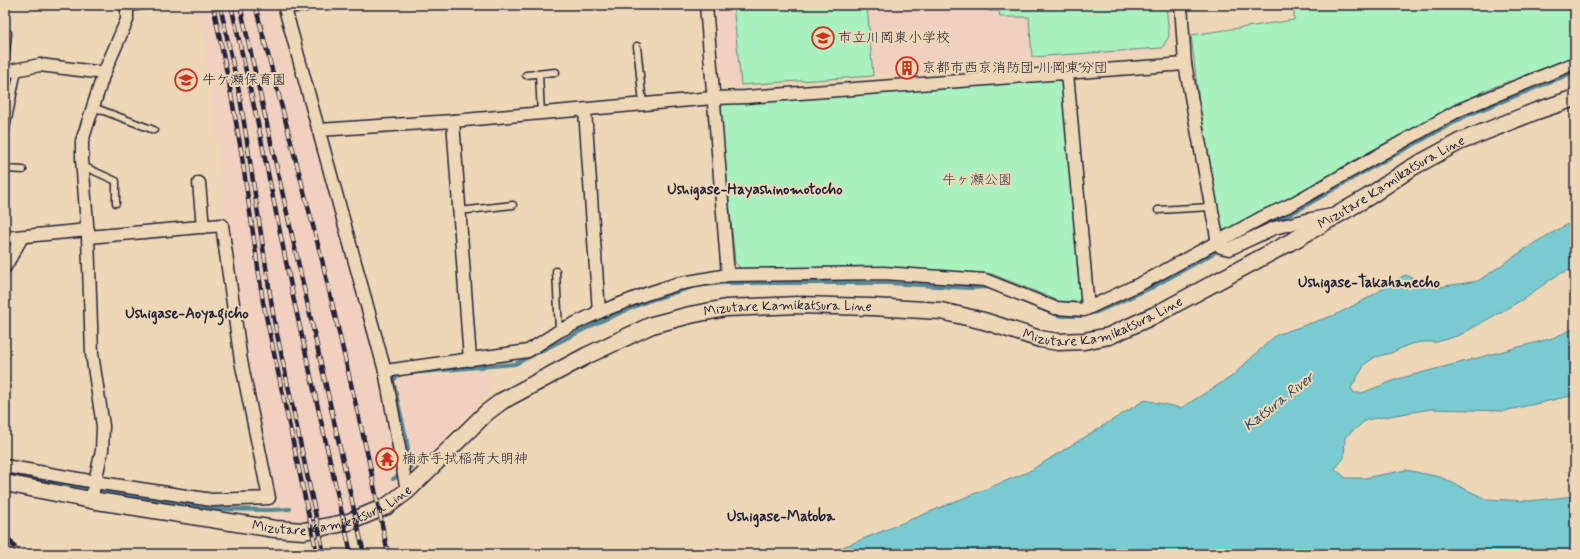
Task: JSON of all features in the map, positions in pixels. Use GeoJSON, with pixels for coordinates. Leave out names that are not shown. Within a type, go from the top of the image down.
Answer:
{"type":"FeatureCollection","features":[{"type":"Feature","properties":{"kind":"main road","name":"Mizutare Kamikatsura Line"},"geometry":{"type":"LineString","coordinates":[[5,483],[275,529],[304,531],[349,522],[387,506],[405,480],[486,412],[502,401],[588,355],[652,325],[690,315],[726,308],[798,305],[872,306],[948,313],[984,321],[1058,342],[1084,341],[1109,336],[1155,315],[1337,214],[1411,168],[1459,142],[1534,112],[1575,98]]}},
{"type":"Feature","properties":{"kind":"street"},"geometry":{"type":"LineString","coordinates":[[306,5],[284,6],[385,371],[405,480]]}},
{"type":"Feature","properties":{"kind":"street"},"geometry":{"type":"LineString","coordinates":[[706,5],[728,275]]}},
{"type":"Feature","properties":{"kind":"street"},"geometry":{"type":"LineString","coordinates":[[1181,5],[1185,64],[1211,207],[1222,246]]}},
{"type":"Feature","properties":{"kind":"street"},"geometry":{"type":"LineString","coordinates":[[92,498],[102,450],[103,426],[92,354],[88,234],[82,141],[104,74],[127,20],[127,7]]}},
{"type":"Feature","properties":{"kind":"street"},"geometry":{"type":"LineString","coordinates":[[1222,246],[1263,217],[1290,205],[1459,110],[1575,63]]}},
{"type":"Feature","properties":{"kind":"street"},"geometry":{"type":"LineString","coordinates":[[319,130],[541,114],[713,98],[746,97],[1185,64]]}},
{"type":"Feature","properties":{"kind":"street"},"geometry":{"type":"LineString","coordinates":[[5,72],[40,65],[104,74]]}},
{"type":"Feature","properties":{"kind":"street"},"geometry":{"type":"LineString","coordinates":[[1068,73],[1088,308]]}},
{"type":"Feature","properties":{"kind":"street"},"geometry":{"type":"LineString","coordinates":[[585,110],[599,312]]}},
{"type":"Feature","properties":{"kind":"street"},"geometry":{"type":"LineString","coordinates":[[453,121],[470,360]]}},
{"type":"Feature","properties":{"kind":"street"},"geometry":{"type":"LineString","coordinates":[[199,183],[203,227]]}},
{"type":"Feature","properties":{"kind":"street"},"geometry":{"type":"LineString","coordinates":[[385,371],[528,351],[559,332],[599,312],[646,294],[677,284],[728,275],[875,273],[985,280],[1055,308],[1084,310],[1222,246],[1274,228],[1337,214]]}},
{"type":"Feature","properties":{"kind":"street"},"geometry":{"type":"LineString","coordinates":[[5,238],[222,225],[241,361],[269,498],[212,500],[95,483],[5,466]]}},
{"type":"Feature","properties":{"kind":"street"},"geometry":{"type":"LineString","coordinates":[[5,267],[22,236]]}},
{"type":"Feature","properties":{"kind":"lane"},"geometry":{"type":"LineString","coordinates":[[127,7],[151,5]]}},
{"type":"Feature","properties":{"kind":"lane"},"geometry":{"type":"LineString","coordinates":[[5,64],[8,33]]}},
{"type":"Feature","properties":{"kind":"lane"},"geometry":{"type":"LineString","coordinates":[[636,46],[643,104]]}},
{"type":"Feature","properties":{"kind":"lane"},"geometry":{"type":"LineString","coordinates":[[5,134],[18,70]]}},
{"type":"Feature","properties":{"kind":"lane"},"geometry":{"type":"LineString","coordinates":[[526,75],[556,72]]}},
{"type":"Feature","properties":{"kind":"lane"},"geometry":{"type":"LineString","coordinates":[[539,74],[541,114]]}},
{"type":"Feature","properties":{"kind":"lane"},"geometry":{"type":"LineString","coordinates":[[93,107],[154,130]]}},
{"type":"Feature","properties":{"kind":"lane"},"geometry":{"type":"LineString","coordinates":[[83,166],[116,181],[116,203]]}},
{"type":"Feature","properties":{"kind":"lane"},"geometry":{"type":"LineString","coordinates":[[5,170],[23,170]]}},
{"type":"Feature","properties":{"kind":"lane"},"geometry":{"type":"LineString","coordinates":[[459,211],[513,205]]}},
{"type":"Feature","properties":{"kind":"lane"},"geometry":{"type":"LineString","coordinates":[[1158,210],[1211,207]]}},
{"type":"Feature","properties":{"kind":"lane"},"geometry":{"type":"LineString","coordinates":[[556,271],[559,332]]}},
{"type":"Feature","properties":{"kind":"shaded area"},"geometry":{"type":"Polygon","coordinates":[[[198,5],[273,5],[322,170],[319,176],[321,183],[328,186],[382,399],[393,455],[384,459],[388,475],[395,474],[397,486],[373,499],[367,508],[304,525],[281,524],[271,479],[245,345],[228,233],[209,77],[198,5]]]}},
{"type":"Feature","properties":{"kind":"shaded area"},"geometry":{"type":"Polygon","coordinates":[[[716,5],[1169,5],[1172,42],[1164,52],[732,86],[721,78],[716,5]]]}},
{"type":"Feature","properties":{"kind":"shaded area"},"geometry":{"type":"Polygon","coordinates":[[[487,370],[490,394],[481,400],[415,469],[397,381],[399,379],[487,370]]]}},
{"type":"Feature","properties":{"kind":"green space","name":"市立川岡東小学校"},"geometry":{"type":"Polygon","coordinates":[[[733,5],[867,5],[873,76],[741,85],[733,5]]]}},
{"type":"Feature","properties":{"kind":"green space"},"geometry":{"type":"Polygon","coordinates":[[[988,5],[1166,5],[1169,36],[1162,48],[1032,57],[1029,17],[1000,17],[999,11],[989,11],[988,5]]]}},
{"type":"Feature","properties":{"kind":"green space"},"geometry":{"type":"Polygon","coordinates":[[[1294,5],[1573,5],[1575,14],[1575,57],[1486,90],[1374,149],[1275,206],[1227,231],[1220,229],[1199,102],[1191,35],[1294,20],[1294,5]]]}},
{"type":"Feature","properties":{"kind":"green space","name":"牛ヶ瀬公園"},"geometry":{"type":"Polygon","coordinates":[[[1055,79],[1064,83],[1082,293],[1079,302],[1059,301],[992,274],[741,269],[735,262],[720,110],[725,102],[1055,79]]]}},
{"type":"Feature","properties":{"kind":"water","name":"Katsura River"},"geometry":{"type":"Polygon","coordinates":[[[1575,220],[1575,268],[1559,274],[1520,301],[1460,335],[1437,342],[1421,342],[1408,345],[1391,353],[1375,357],[1365,364],[1351,388],[1354,393],[1362,393],[1398,379],[1553,338],[1575,328],[1575,395],[1504,411],[1431,409],[1366,420],[1345,437],[1344,458],[1335,469],[1346,478],[1365,478],[1406,470],[1440,477],[1486,499],[1529,501],[1575,496],[1575,554],[826,554],[1028,472],[1145,400],[1181,408],[1231,377],[1276,335],[1335,315],[1368,298],[1405,275],[1439,287],[1478,281],[1536,242],[1575,220]]]}},
{"type":"Feature","properties":{"kind":"waterway"},"geometry":{"type":"LineString","coordinates":[[1246,235],[1300,209],[1360,174],[1466,116],[1575,72]]}},
{"type":"Feature","properties":{"kind":"waterway"},"geometry":{"type":"LineString","coordinates":[[1039,308],[1061,316],[1079,316],[1097,312],[1151,288],[1221,249]]}},
{"type":"Feature","properties":{"kind":"waterway"},"geometry":{"type":"LineString","coordinates":[[706,285],[723,283],[888,283],[969,288],[990,287]]}},
{"type":"Feature","properties":{"kind":"waterway"},"geometry":{"type":"LineString","coordinates":[[411,373],[515,364],[597,323],[648,301],[695,286]]}},
{"type":"Feature","properties":{"kind":"waterway"},"geometry":{"type":"LineString","coordinates":[[393,479],[411,468],[406,437],[393,381],[398,375],[402,374]]}},
{"type":"Feature","properties":{"kind":"waterway"},"geometry":{"type":"LineString","coordinates":[[5,473],[210,509],[290,509]]}},
{"type":"Feature","properties":{"kind":"railway"},"geometry":{"type":"LineString","coordinates":[[213,5],[241,150],[263,302],[317,554]]}},
{"type":"Feature","properties":{"kind":"railway"},"geometry":{"type":"LineString","coordinates":[[220,5],[239,92],[274,320],[324,554]]}},
{"type":"Feature","properties":{"kind":"railway"},"geometry":{"type":"LineString","coordinates":[[231,5],[258,124],[294,301],[351,554]]}},
{"type":"Feature","properties":{"kind":"railway"},"geometry":{"type":"LineString","coordinates":[[240,5],[364,554]]}},
{"type":"Feature","properties":{"kind":"railway"},"geometry":{"type":"LineString","coordinates":[[255,5],[322,260],[369,461],[388,554]]}},
{"type":"Feature","properties":{"kind":"railway"},"geometry":{"type":"LineString","coordinates":[[5,533],[19,554]]}},
{"type":"Feature","properties":{"kind":"railway"},"geometry":{"type":"LineString","coordinates":[[5,550],[8,554]]}},
{"type":"Feature","properties":{"kind":"place","name":"市立川岡東小学校"},"geometry":{"type":"Point","coordinates":[823,38]}},
{"type":"Feature","properties":{"kind":"place","name":"京都市西京消防団 川岡東分団"},"geometry":{"type":"Point","coordinates":[907,68]}},
{"type":"Feature","properties":{"kind":"place","name":"牛ケ瀬保育園"},"geometry":{"type":"Point","coordinates":[186,80]}},
{"type":"Feature","properties":{"kind":"place","name":"楠赤手拭稲荷大明神"},"geometry":{"type":"Point","coordinates":[387,459]}},
{"type":"Feature","properties":{"kind":"district","name":"Ushigase-Hayashinomotocho"},"geometry":{"type":"Point","coordinates":[755,190]}},
{"type":"Feature","properties":{"kind":"district","name":"Ushigase-Takahanecho"},"geometry":{"type":"Point","coordinates":[1369,283]}},
{"type":"Feature","properties":{"kind":"district","name":"Ushigase-Aoyagicho"},"geometry":{"type":"Point","coordinates":[187,314]}},
{"type":"Feature","properties":{"kind":"district","name":"Ushigase-Matoba"},"geometry":{"type":"Point","coordinates":[781,517]}}]}
